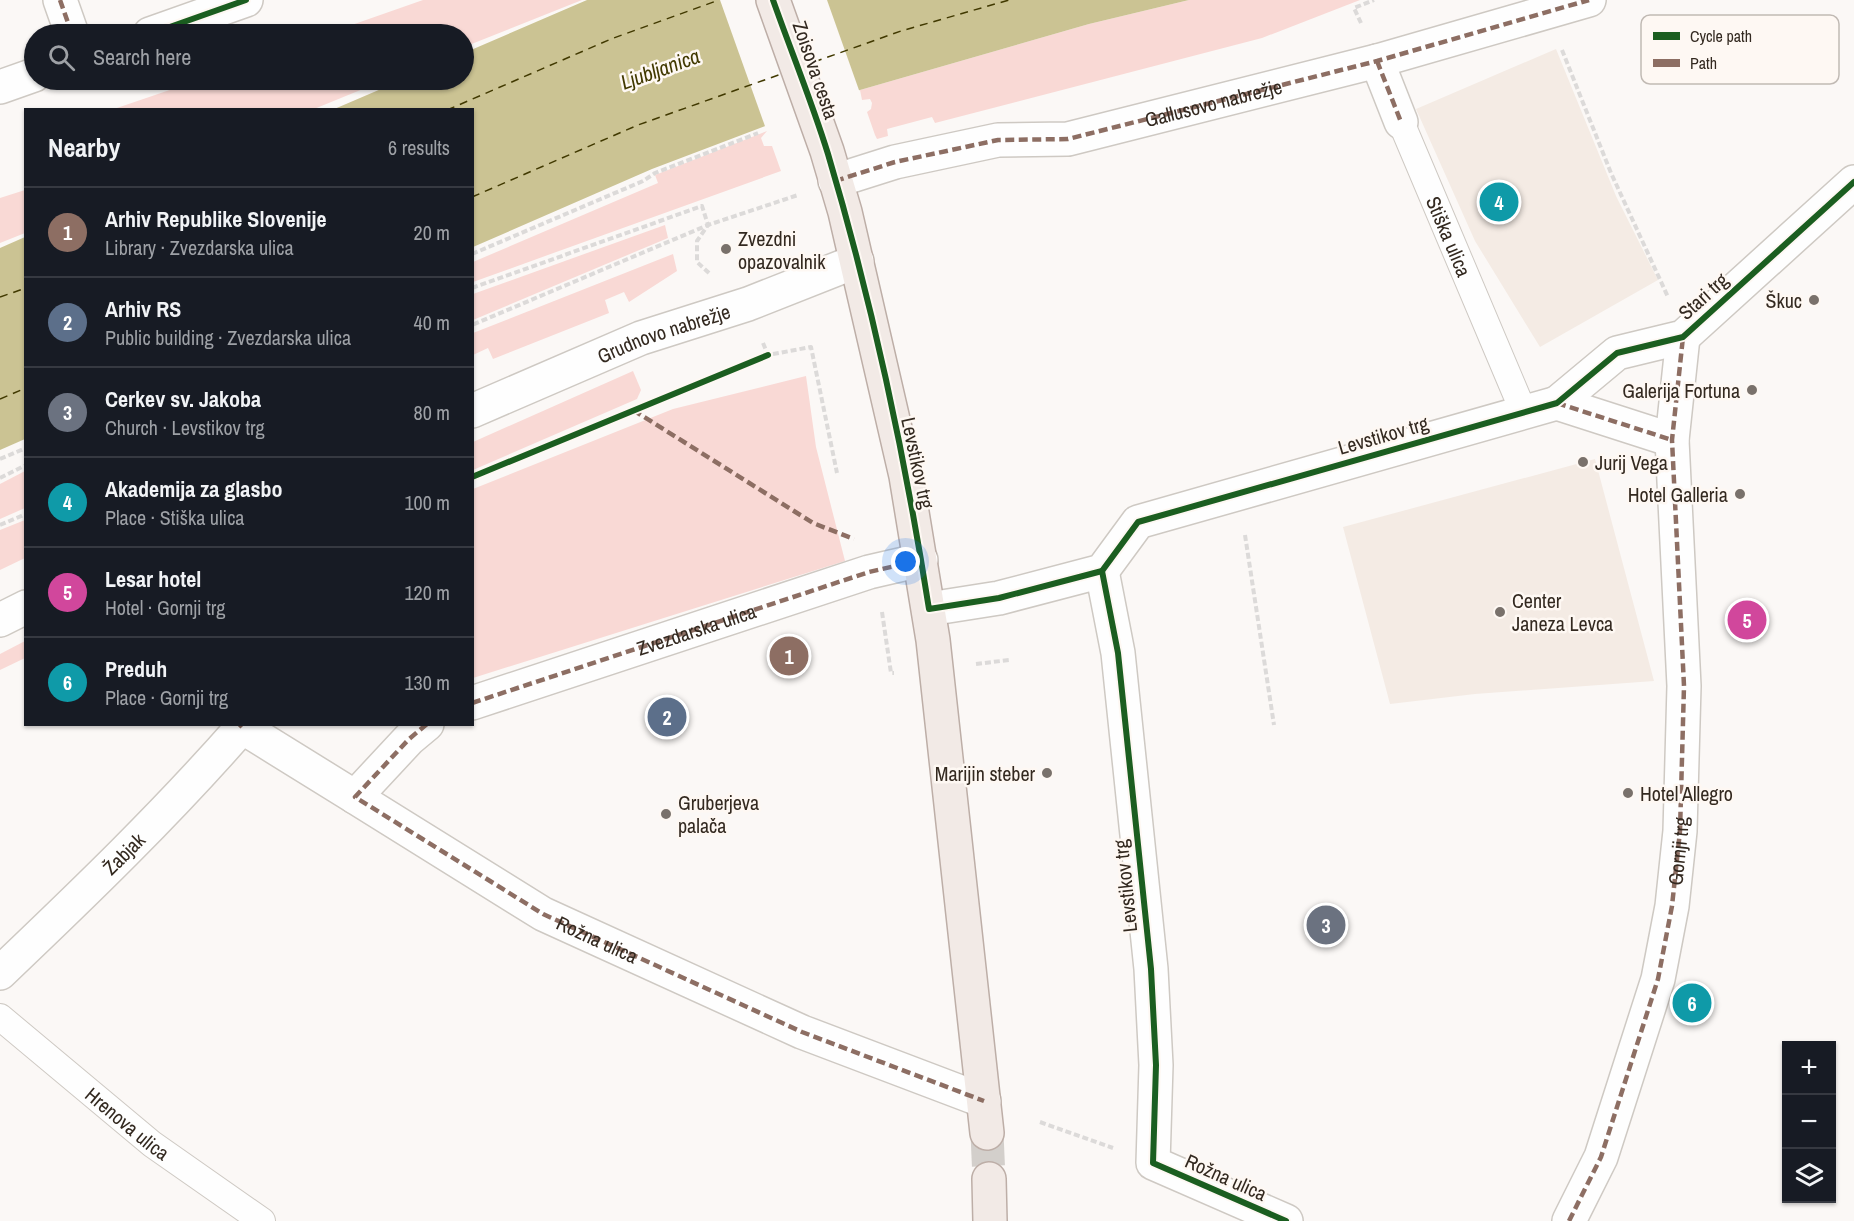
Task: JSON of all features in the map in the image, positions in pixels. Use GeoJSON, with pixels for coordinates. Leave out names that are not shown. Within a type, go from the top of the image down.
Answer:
{"type":"FeatureCollection","features":[{"type":"Feature","properties":{"kind":"main road","name":"Zoisova cesta"},"geometry":{"type":"LineString","coordinates":[[773,0],[831,166]]}},
{"type":"Feature","properties":{"kind":"main road","name":"Levstikov trg"},"geometry":{"type":"LineString","coordinates":[[831,166],[857,261],[906,476],[929,609],[969,952],[985,1117]]}},
{"type":"Feature","properties":{"kind":"main road"},"geometry":{"type":"LineString","coordinates":[[989,1179],[990,1221]]}},
{"type":"Feature","properties":{"kind":"street"},"geometry":{"type":"LineString","coordinates":[[60,0],[68,24]]}},
{"type":"Feature","properties":{"kind":"street"},"geometry":{"type":"LineString","coordinates":[[178,24],[246,0]]}},
{"type":"Feature","properties":{"kind":"street","name":"Gallusovo nabrežje"},"geometry":{"type":"LineString","coordinates":[[831,166],[895,162],[998,140],[1068,139],[1377,62],[1589,0]]}},
{"type":"Feature","properties":{"kind":"street","name":"Stiška ulica"},"geometry":{"type":"LineString","coordinates":[[1377,62],[1401,122]]}},
{"type":"Feature","properties":{"kind":"street"},"geometry":{"type":"LineString","coordinates":[[0,87],[24,79]]}},
{"type":"Feature","properties":{"kind":"street","name":"Stari trg"},"geometry":{"type":"LineString","coordinates":[[1557,403],[1617,354],[1683,336],[1854,182]]}},
{"type":"Feature","properties":{"kind":"street","name":"Grudnovo nabrežje"},"geometry":{"type":"LineString","coordinates":[[474,410],[641,338],[748,304],[857,261]]}},
{"type":"Feature","properties":{"kind":"street","name":"Stari trg"},"geometry":{"type":"LineString","coordinates":[[1672,452],[1683,336]]}},
{"type":"Feature","properties":{"kind":"street"},"geometry":{"type":"LineString","coordinates":[[1557,403],[1672,452]]}},
{"type":"Feature","properties":{"kind":"street","name":"Levstikov trg"},"geometry":{"type":"LineString","coordinates":[[1153,1163],[1156,1065],[1151,969],[1118,653],[1102,571],[1138,522],[1557,403]]}},
{"type":"Feature","properties":{"kind":"street","name":"Gornji trg"},"geometry":{"type":"LineString","coordinates":[[1569,1221],[1601,1157],[1658,979],[1672,906],[1680,831],[1684,686],[1672,452]]}},
{"type":"Feature","properties":{"kind":"street","name":"Zvezdarska ulica"},"geometry":{"type":"LineString","coordinates":[[474,702],[851,578],[921,560]]}},
{"type":"Feature","properties":{"kind":"street"},"geometry":{"type":"LineString","coordinates":[[929,609],[999,598],[1102,571]]}},
{"type":"Feature","properties":{"kind":"street"},"geometry":{"type":"LineString","coordinates":[[0,620],[24,608]]}},
{"type":"Feature","properties":{"kind":"street","name":"Rožna ulica"},"geometry":{"type":"LineString","coordinates":[[241,726],[543,914],[985,1117]]}},
{"type":"Feature","properties":{"kind":"street","name":"Žabjak"},"geometry":{"type":"LineString","coordinates":[[0,973],[120,860],[179,799],[241,726]]}},
{"type":"Feature","properties":{"kind":"street"},"geometry":{"type":"LineString","coordinates":[[355,797],[409,739],[425,726]]}},
{"type":"Feature","properties":{"kind":"street","name":"Rožna ulica"},"geometry":{"type":"LineString","coordinates":[[1153,1163],[1286,1221]]}},
{"type":"Feature","properties":{"kind":"lane","name":"Stiška ulica"},"geometry":{"type":"LineString","coordinates":[[1401,122],[1524,412]]}},
{"type":"Feature","properties":{"kind":"lane","name":"Hrenova ulica"},"geometry":{"type":"LineString","coordinates":[[0,1017],[152,1144],[262,1221]]}},
{"type":"Feature","properties":{"kind":"path"},"geometry":{"type":"LineString","coordinates":[[1547,12],[1611,173],[1660,277],[1683,336]]}},
{"type":"Feature","properties":{"kind":"path"},"geometry":{"type":"LineString","coordinates":[[474,253],[643,181],[655,173],[758,133]]}},
{"type":"Feature","properties":{"kind":"path"},"geometry":{"type":"LineString","coordinates":[[474,324],[708,225],[801,194]]}},
{"type":"Feature","properties":{"kind":"path"},"geometry":{"type":"LineString","coordinates":[[474,287],[702,206],[708,225]]}},
{"type":"Feature","properties":{"kind":"path"},"geometry":{"type":"LineString","coordinates":[[697,262],[697,241],[708,225]]}},
{"type":"Feature","properties":{"kind":"path"},"geometry":{"type":"LineString","coordinates":[[761,337],[768,355],[811,347],[837,473]]}},
{"type":"Feature","properties":{"kind":"path"},"geometry":{"type":"LineString","coordinates":[[0,459],[24,449]]}},
{"type":"Feature","properties":{"kind":"path"},"geometry":{"type":"LineString","coordinates":[[0,478],[24,466]]}},
{"type":"Feature","properties":{"kind":"path"},"geometry":{"type":"LineString","coordinates":[[1238,493],[1274,725]]}},
{"type":"Feature","properties":{"kind":"path"},"geometry":{"type":"LineString","coordinates":[[0,525],[24,515]]}},
{"type":"Feature","properties":{"kind":"shaded area"},"geometry":{"type":"Polygon","coordinates":[[[423,0],[582,0],[474,43],[474,24],[355,24],[423,0]]]}},
{"type":"Feature","properties":{"kind":"shaded area"},"geometry":{"type":"Polygon","coordinates":[[[1189,0],[1360,0],[1262,38],[935,123],[932,117],[887,129],[888,136],[877,139],[867,112],[871,109],[872,103],[870,99],[862,100],[860,90],[1089,24],[1189,0]]]}},
{"type":"Feature","properties":{"kind":"shaded area"},"geometry":{"type":"Polygon","coordinates":[[[1556,49],[1616,196],[1658,280],[1540,347],[1475,241],[1416,109],[1556,49]]]}},
{"type":"Feature","properties":{"kind":"shaded area"},"geometry":{"type":"Polygon","coordinates":[[[170,90],[361,90],[316,108],[117,108],[170,90]]]}},
{"type":"Feature","properties":{"kind":"shaded area"},"geometry":{"type":"Polygon","coordinates":[[[767,131],[761,138],[764,146],[772,146],[781,171],[474,282],[474,262],[658,183],[655,175],[767,131]]]}},
{"type":"Feature","properties":{"kind":"shaded area"},"geometry":{"type":"Polygon","coordinates":[[[24,190],[24,233],[0,243],[0,198],[24,190]]]}},
{"type":"Feature","properties":{"kind":"shaded area"},"geometry":{"type":"Polygon","coordinates":[[[665,225],[668,238],[474,320],[474,294],[665,225]]]}},
{"type":"Feature","properties":{"kind":"shaded area"},"geometry":{"type":"Polygon","coordinates":[[[673,254],[677,271],[629,302],[624,292],[605,300],[609,313],[493,359],[488,348],[474,355],[474,333],[673,254]]]}},
{"type":"Feature","properties":{"kind":"shaded area"},"geometry":{"type":"Polygon","coordinates":[[[633,371],[641,390],[637,399],[474,470],[474,442],[633,371]]]}},
{"type":"Feature","properties":{"kind":"shaded area"},"geometry":{"type":"Polygon","coordinates":[[[806,376],[816,447],[845,561],[474,678],[474,489],[673,409],[806,376]]]}},
{"type":"Feature","properties":{"kind":"shaded area","name":"Center Janeza Levca"},"geometry":{"type":"Polygon","coordinates":[[[1595,459],[1654,681],[1475,694],[1390,704],[1343,527],[1595,459]]]}},
{"type":"Feature","properties":{"kind":"shaded area"},"geometry":{"type":"Polygon","coordinates":[[[24,472],[24,508],[0,519],[0,484],[24,472]]]}},
{"type":"Feature","properties":{"kind":"shaded area"},"geometry":{"type":"Polygon","coordinates":[[[24,520],[24,558],[0,570],[0,530],[24,520]]]}},
{"type":"Feature","properties":{"kind":"shaded area"},"geometry":{"type":"Polygon","coordinates":[[[24,642],[24,658],[0,670],[0,654],[24,642]]]}},
{"type":"Feature","properties":{"kind":"water","name":"Ljubljanica"},"geometry":{"type":"Polygon","coordinates":[[[587,0],[1189,0],[1089,24],[860,90],[652,169],[474,247],[474,108],[337,108],[379,90],[474,90],[474,49],[587,0]]]}},
{"type":"Feature","properties":{"kind":"water"},"geometry":{"type":"Polygon","coordinates":[[[24,237],[24,439],[0,450],[0,248],[24,237]]]}},
{"type":"Feature","properties":{"kind":"pier"},"geometry":{"type":"Polygon","coordinates":[[[720,0],[827,0],[860,93],[766,129],[720,0]]]}},
{"type":"Feature","properties":{"kind":"ferry route"},"geometry":{"type":"LineString","coordinates":[[452,108],[611,39],[719,0]]}},
{"type":"Feature","properties":{"kind":"ferry route"},"geometry":{"type":"LineString","coordinates":[[814,62],[901,31],[1009,0]]}},
{"type":"Feature","properties":{"kind":"ferry route"},"geometry":{"type":"LineString","coordinates":[[474,196],[638,125],[784,73]]}},
{"type":"Feature","properties":{"kind":"ferry route"},"geometry":{"type":"LineString","coordinates":[[0,297],[24,289]]}},
{"type":"Feature","properties":{"kind":"ferry route"},"geometry":{"type":"LineString","coordinates":[[0,399],[24,389]]}},
{"type":"Feature","properties":{"kind":"tunnel"},"geometry":{"type":"LineString","coordinates":[[987,1133],[989,1179]]}},
{"type":"Feature","properties":{"kind":"marked path"},"geometry":{"type":"LineString","coordinates":[[60,0],[68,24]]}},
{"type":"Feature","properties":{"kind":"marked path"},"geometry":{"type":"LineString","coordinates":[[835,181],[895,162],[998,140],[1068,139],[1377,61],[1589,0]]}},
{"type":"Feature","properties":{"kind":"marked path"},"geometry":{"type":"LineString","coordinates":[[1377,61],[1401,122]]}},
{"type":"Feature","properties":{"kind":"marked path"},"geometry":{"type":"LineString","coordinates":[[1569,1221],[1601,1157],[1658,979],[1672,906],[1680,831],[1684,686],[1672,440],[1683,337]]}},
{"type":"Feature","properties":{"kind":"marked path"},"geometry":{"type":"LineString","coordinates":[[1557,403],[1672,440]]}},
{"type":"Feature","properties":{"kind":"marked path"},"geometry":{"type":"LineString","coordinates":[[633,410],[813,523],[854,539]]}},
{"type":"Feature","properties":{"kind":"marked path"},"geometry":{"type":"LineString","coordinates":[[474,702],[869,572],[921,560]]}},
{"type":"Feature","properties":{"kind":"marked path"},"geometry":{"type":"LineString","coordinates":[[425,726],[409,739],[355,797],[543,914],[802,1032],[984,1101]]}},
{"type":"Feature","properties":{"kind":"cycle path"},"geometry":{"type":"LineString","coordinates":[[178,24],[246,0]]}},
{"type":"Feature","properties":{"kind":"cycle path"},"geometry":{"type":"LineString","coordinates":[[773,0],[822,135],[859,266],[898,437],[929,609],[999,598],[1102,571],[1138,522],[1557,403],[1617,353],[1683,337],[1854,182]]}},
{"type":"Feature","properties":{"kind":"cycle path"},"geometry":{"type":"LineString","coordinates":[[474,476],[768,355]]}},
{"type":"Feature","properties":{"kind":"cycle path"},"geometry":{"type":"LineString","coordinates":[[1102,571],[1118,653],[1151,969],[1156,1065],[1153,1163],[1286,1221]]}},
{"type":"Feature","properties":{"kind":"place","name":"Akademija za glasbo"},"geometry":{"type":"Point","coordinates":[1499,202]}},
{"type":"Feature","properties":{"kind":"place","name":"Zvezdni opazovalnik"},"geometry":{"type":"Point","coordinates":[726,249]}},
{"type":"Feature","properties":{"kind":"place","name":"Škuc"},"geometry":{"type":"Point","coordinates":[1814,300]}},
{"type":"Feature","properties":{"kind":"place","name":"Galerija Fortuna"},"geometry":{"type":"Point","coordinates":[1752,390]}},
{"type":"Feature","properties":{"kind":"place","name":"Jurij Vega"},"geometry":{"type":"Point","coordinates":[1583,462]}},
{"type":"Feature","properties":{"kind":"place","name":"Hotel Galleria"},"geometry":{"type":"Point","coordinates":[1740,494]}},
{"type":"Feature","properties":{"kind":"place","name":"Center Janeza Levca"},"geometry":{"type":"Point","coordinates":[1500,612]}},
{"type":"Feature","properties":{"kind":"place","name":"Lesar hotel"},"geometry":{"type":"Point","coordinates":[1747,620]}},
{"type":"Feature","properties":{"kind":"place","name":"Arhiv Republike Slovenije"},"geometry":{"type":"Point","coordinates":[789,656]}},
{"type":"Feature","properties":{"kind":"place","name":"Arhiv RS"},"geometry":{"type":"Point","coordinates":[667,717]}},
{"type":"Feature","properties":{"kind":"place","name":"Marijin steber"},"geometry":{"type":"Point","coordinates":[1047,773]}},
{"type":"Feature","properties":{"kind":"place","name":"Hotel Allegro"},"geometry":{"type":"Point","coordinates":[1628,793]}},
{"type":"Feature","properties":{"kind":"place","name":"Gruberjeva palača"},"geometry":{"type":"Point","coordinates":[666,814]}},
{"type":"Feature","properties":{"kind":"place","name":"Cerkev sv. Jakoba"},"geometry":{"type":"Point","coordinates":[1326,925]}},
{"type":"Feature","properties":{"kind":"place","name":"Preduh"},"geometry":{"type":"Point","coordinates":[1692,1003]}}]}
